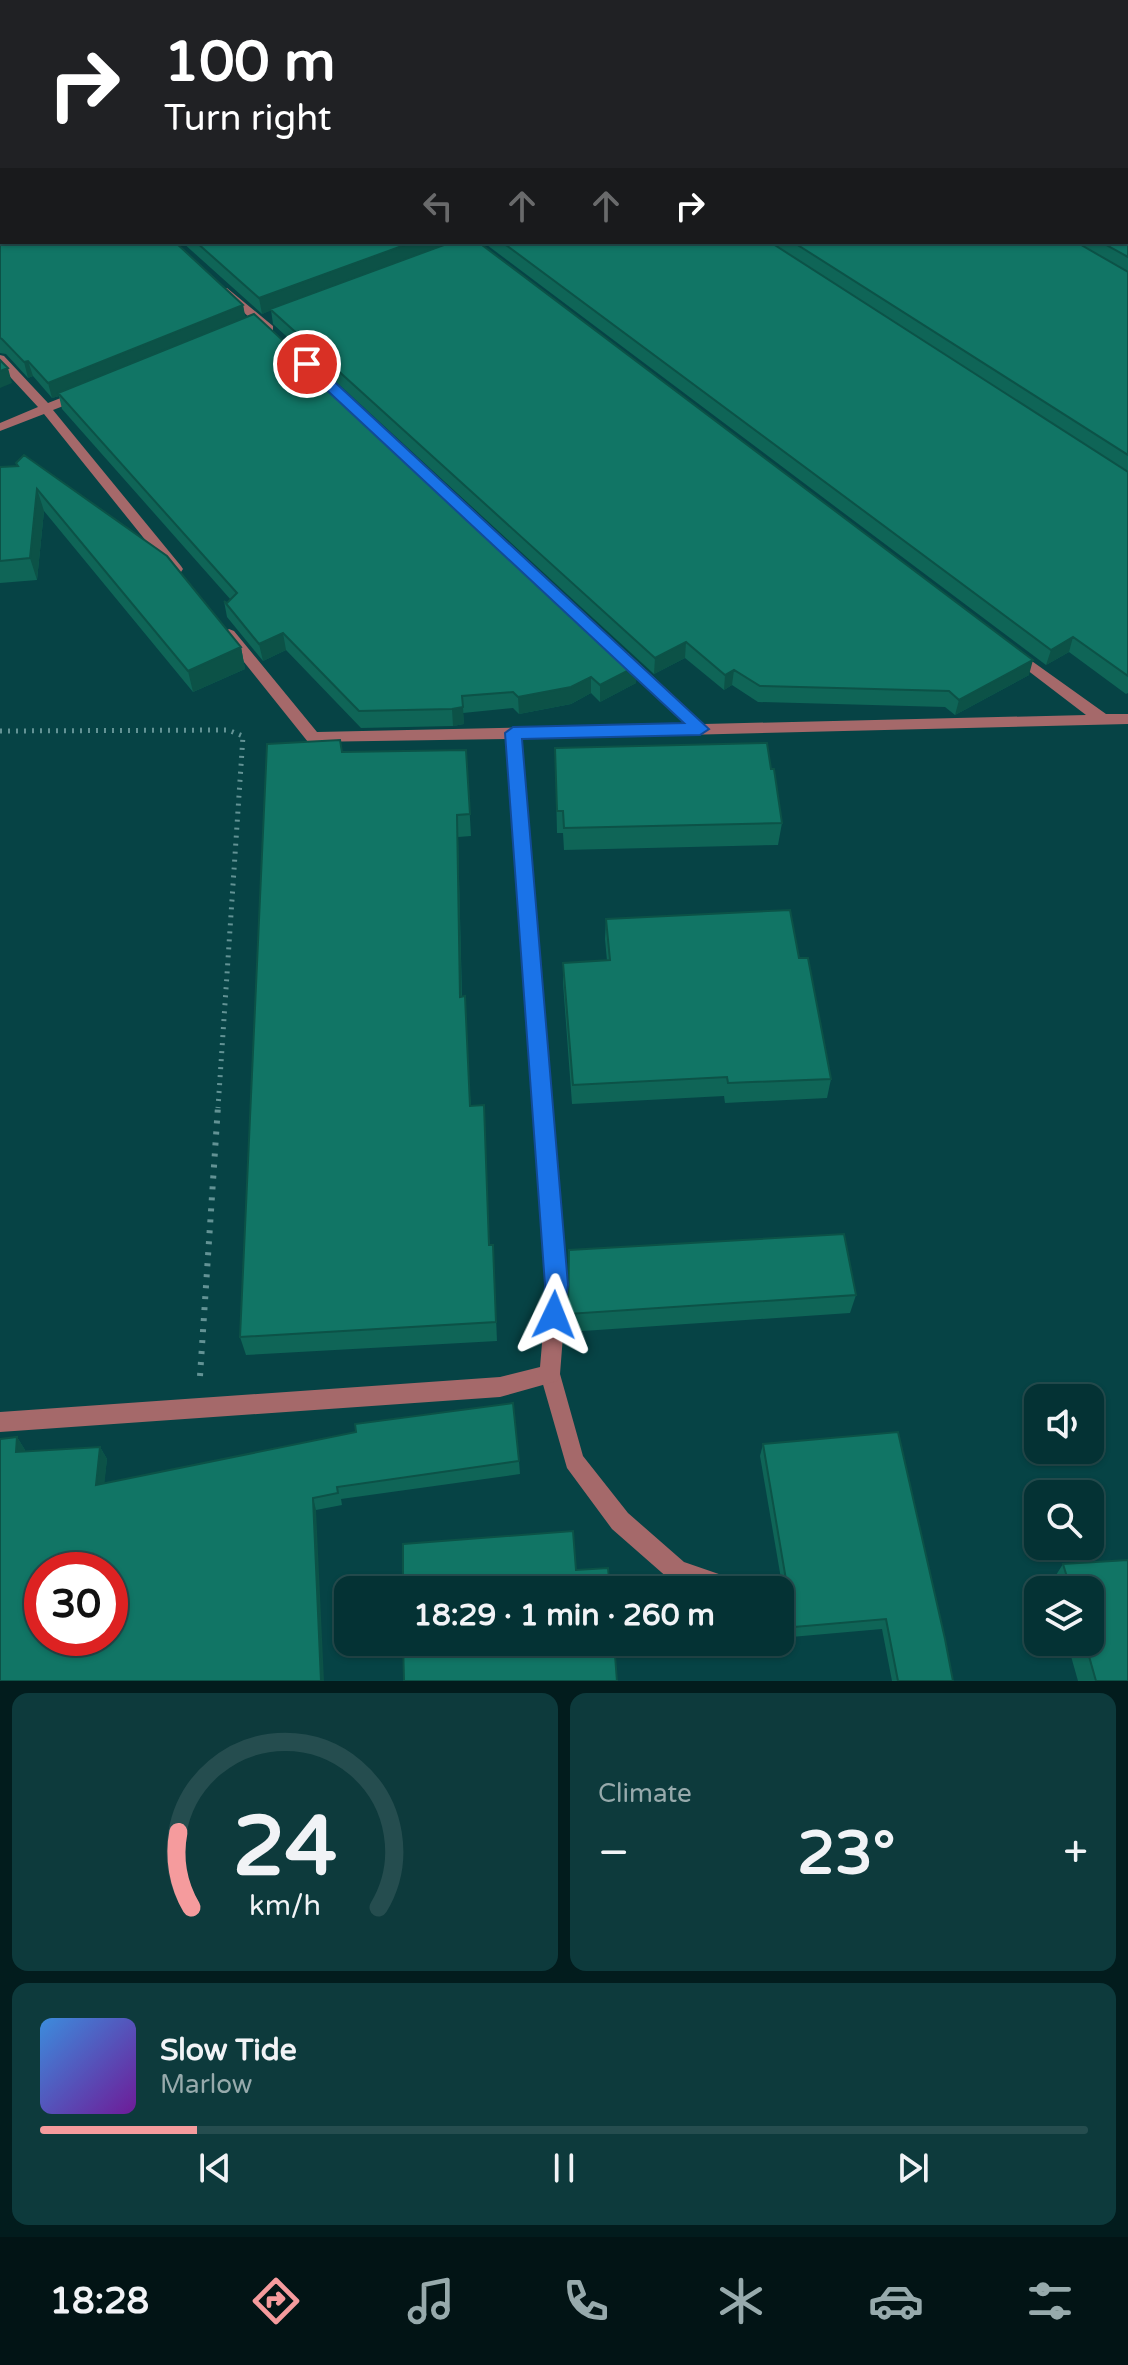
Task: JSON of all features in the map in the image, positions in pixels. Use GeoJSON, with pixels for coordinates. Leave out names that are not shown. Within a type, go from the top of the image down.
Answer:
{"type":"FeatureCollection","features":[{"type":"Feature","properties":{"kind":"street"},"geometry":{"type":"LineString","coordinates":[[216,282],[267,319],[284,343]]}},
{"type":"Feature","properties":{"kind":"street"},"geometry":{"type":"LineString","coordinates":[[247,327],[267,319]]}},
{"type":"Feature","properties":{"kind":"street"},"geometry":{"type":"LineString","coordinates":[[0,359],[46,409],[184,579]]}},
{"type":"Feature","properties":{"kind":"street"},"geometry":{"type":"LineString","coordinates":[[0,427],[89,391]]}},
{"type":"Feature","properties":{"kind":"street"},"geometry":{"type":"LineString","coordinates":[[224,628],[313,738],[1128,719]]}},
{"type":"Feature","properties":{"kind":"street"},"geometry":{"type":"LineString","coordinates":[[608,643],[700,729]]}},
{"type":"Feature","properties":{"kind":"street"},"geometry":{"type":"LineString","coordinates":[[1001,643],[1102,719]]}},
{"type":"Feature","properties":{"kind":"street"},"geometry":{"type":"LineString","coordinates":[[513,733],[557,1285],[550,1374],[574,1461],[620,1521],[677,1571],[692,1576]]}},
{"type":"Feature","properties":{"kind":"street"},"geometry":{"type":"LineString","coordinates":[[0,1422],[500,1387],[550,1374]]}},
{"type":"Feature","properties":{"kind":"path"},"geometry":{"type":"LineString","coordinates":[[0,731],[228,730],[243,736],[197,1409]]}},
{"type":"Feature","properties":{"kind":"building"},"geometry":{"type":"Polygon","coordinates":[[[0,244],[177,244],[243,305],[48,383],[0,338],[0,244]]]}},
{"type":"Feature","properties":{"kind":"building"},"geometry":{"type":"Polygon","coordinates":[[[198,244],[408,244],[259,298],[198,244]]]}},
{"type":"Feature","properties":{"kind":"building"},"geometry":{"type":"Polygon","coordinates":[[[447,244],[481,244],[1033,660],[959,700],[949,691],[760,686],[734,670],[725,675],[686,642],[655,658],[270,309],[447,244]]]}},
{"type":"Feature","properties":{"kind":"building"},"geometry":{"type":"Polygon","coordinates":[[[505,244],[773,244],[1128,472],[1128,676],[1073,637],[1051,650],[505,244]]]}},
{"type":"Feature","properties":{"kind":"building"},"geometry":{"type":"Polygon","coordinates":[[[796,244],[1079,244],[1128,272],[1128,455],[796,244]]]}},
{"type":"Feature","properties":{"kind":"building"},"geometry":{"type":"Polygon","coordinates":[[[1105,244],[1128,244],[1128,257],[1105,244]]]}},
{"type":"Feature","properties":{"kind":"building"},"geometry":{"type":"Polygon","coordinates":[[[254,314],[637,666],[600,685],[591,677],[571,687],[518,697],[513,692],[462,696],[463,707],[452,709],[359,711],[283,633],[259,644],[224,601],[227,603],[237,593],[58,393],[254,314]]]}},
{"type":"Feature","properties":{"kind":"building"},"geometry":{"type":"Polygon","coordinates":[[[0,360],[8,368],[0,371],[0,360]]]}},
{"type":"Feature","properties":{"kind":"building"},"geometry":{"type":"Polygon","coordinates":[[[24,455],[167,556],[241,647],[188,671],[37,489],[30,558],[0,561],[0,467],[18,466],[16,463],[24,455]]]}},
{"type":"Feature","properties":{"kind":"building"},"geometry":{"type":"Polygon","coordinates":[[[340,740],[342,752],[466,750],[470,814],[457,815],[460,997],[465,996],[470,1106],[484,1105],[489,1245],[493,1245],[496,1322],[240,1337],[267,744],[340,740]]]}},
{"type":"Feature","properties":{"kind":"building"},"geometry":{"type":"Polygon","coordinates":[[[767,743],[782,823],[564,828],[563,811],[557,811],[555,748],[767,743]]]}},
{"type":"Feature","properties":{"kind":"building"},"geometry":{"type":"Polygon","coordinates":[[[790,910],[799,958],[808,958],[831,1079],[728,1083],[727,1077],[573,1085],[563,963],[610,960],[606,919],[790,910]]]}},
{"type":"Feature","properties":{"kind":"building"},"geometry":{"type":"Polygon","coordinates":[[[844,1234],[856,1295],[568,1314],[569,1250],[844,1234]]]}},
{"type":"Feature","properties":{"kind":"building"},"geometry":{"type":"Polygon","coordinates":[[[513,1403],[519,1461],[337,1487],[338,1493],[313,1498],[321,1681],[0,1681],[0,1439],[17,1437],[16,1452],[100,1447],[96,1485],[356,1432],[355,1424],[513,1403]]]}},
{"type":"Feature","properties":{"kind":"building"},"geometry":{"type":"Polygon","coordinates":[[[898,1432],[953,1681],[898,1681],[886,1619],[794,1627],[794,1576],[785,1576],[763,1444],[898,1432]]]}},
{"type":"Feature","properties":{"kind":"building"},"geometry":{"type":"Polygon","coordinates":[[[573,1531],[576,1570],[608,1568],[609,1576],[403,1576],[403,1544],[573,1531]]]}},
{"type":"Feature","properties":{"kind":"building"},"geometry":{"type":"Polygon","coordinates":[[[1128,1560],[1128,1681],[1096,1681],[1089,1656],[1104,1656],[1104,1576],[1067,1576],[1063,1564],[1128,1560]]]}},
{"type":"Feature","properties":{"kind":"building"},"geometry":{"type":"Polygon","coordinates":[[[403,1656],[615,1656],[617,1681],[404,1681],[403,1656]]]}},
{"type":"Feature","properties":{"kind":"route"},"geometry":{"type":"LineString","coordinates":[[307,364],[700,729],[513,733],[557,1285],[554,1315]]}}]}
